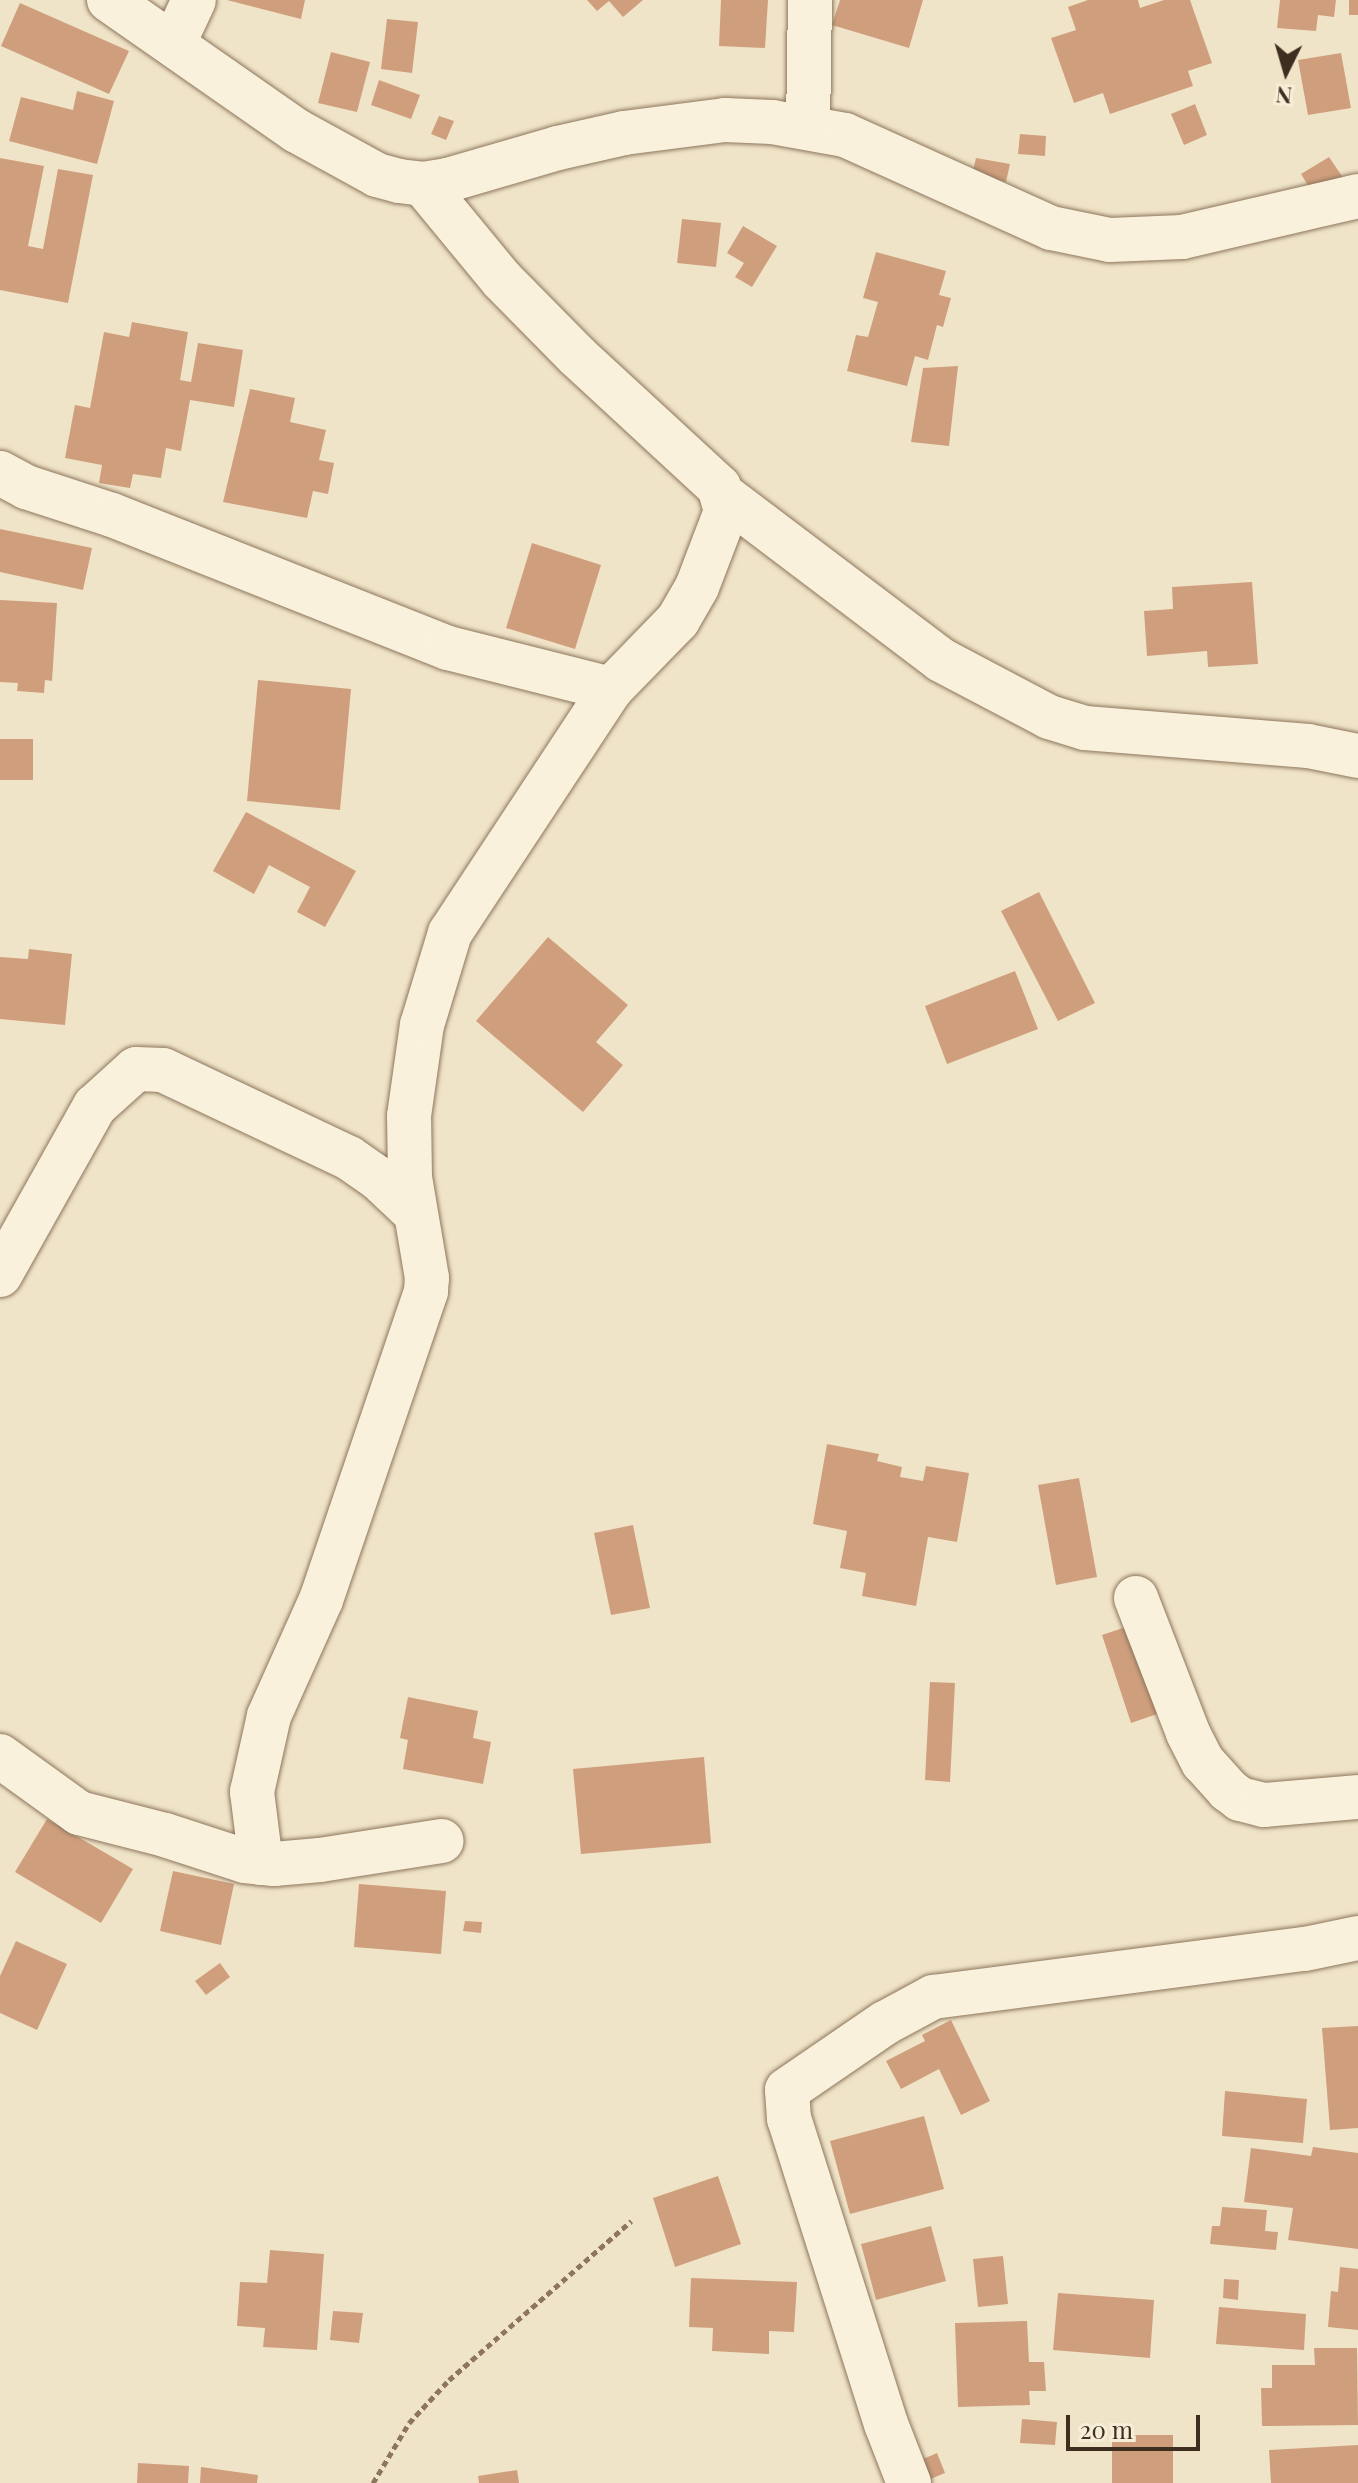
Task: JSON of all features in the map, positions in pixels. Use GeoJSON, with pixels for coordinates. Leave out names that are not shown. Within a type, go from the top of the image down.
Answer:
{"type":"FeatureCollection","features":[{"type":"Feature","properties":{"kind":"street"},"geometry":{"type":"LineString","coordinates":[[109,0],[297,131],[377,175],[423,184],[480,173],[558,148],[624,133],[725,120],[808,127],[845,135],[1051,228],[1110,240],[1182,237],[1358,196]]}},
{"type":"Feature","properties":{"kind":"street"},"geometry":{"type":"LineString","coordinates":[[174,43],[194,0]]}},
{"type":"Feature","properties":{"kind":"street"},"geometry":{"type":"LineString","coordinates":[[808,127],[810,0]]}},
{"type":"Feature","properties":{"kind":"street"},"geometry":{"type":"LineString","coordinates":[[423,184],[502,280],[723,495],[941,660],[1049,717],[1099,730],[1308,746],[1358,756]]}},
{"type":"Feature","properties":{"kind":"street"},"geometry":{"type":"LineString","coordinates":[[0,473],[26,487],[112,515],[448,648],[611,689]]}},
{"type":"Feature","properties":{"kind":"street"},"geometry":{"type":"LineString","coordinates":[[261,1863],[252,1792],[269,1716],[325,1588],[426,1291],[427,1278],[414,1212],[409,1116],[422,1025],[450,933],[611,689],[678,620],[691,598],[723,524],[723,495]]}},
{"type":"Feature","properties":{"kind":"street"},"geometry":{"type":"LineString","coordinates":[[0,1275],[95,1106],[136,1069],[163,1070],[349,1158],[378,1178],[414,1212]]}},
{"type":"Feature","properties":{"kind":"street"},"geometry":{"type":"LineString","coordinates":[[1136,1598],[1188,1733],[1203,1762],[1228,1790],[1240,1799],[1264,1805],[1358,1797]]}},
{"type":"Feature","properties":{"kind":"street"},"geometry":{"type":"LineString","coordinates":[[0,1756],[79,1813],[261,1863],[320,1860],[442,1841]]}},
{"type":"Feature","properties":{"kind":"street"},"geometry":{"type":"LineString","coordinates":[[909,2483],[886,2424],[789,2119],[787,2090],[885,2023],[933,1997],[1305,1949],[1358,1938]]}},
{"type":"Feature","properties":{"kind":"path"},"geometry":{"type":"LineString","coordinates":[[373,2483],[409,2423],[449,2380],[631,2221]]}},
{"type":"Feature","properties":{"kind":"building"},"geometry":{"type":"Polygon","coordinates":[[[227,0],[305,0],[301,19],[227,0]]]}},
{"type":"Feature","properties":{"kind":"building"},"geometry":{"type":"Polygon","coordinates":[[[587,0],[643,0],[623,17],[609,1],[597,11],[587,0]]]}},
{"type":"Feature","properties":{"kind":"building"},"geometry":{"type":"Polygon","coordinates":[[[721,0],[768,0],[765,48],[719,46],[721,0]]]}},
{"type":"Feature","properties":{"kind":"building"},"geometry":{"type":"Polygon","coordinates":[[[840,0],[923,0],[909,48],[832,25],[840,0]]]}},
{"type":"Feature","properties":{"kind":"building"},"geometry":{"type":"Polygon","coordinates":[[[1088,0],[1138,0],[1140,8],[1164,0],[1190,0],[1212,63],[1188,71],[1193,86],[1110,114],[1103,93],[1074,103],[1051,38],[1076,30],[1068,7],[1088,0]]]}},
{"type":"Feature","properties":{"kind":"building"},"geometry":{"type":"Polygon","coordinates":[[[1280,0],[1336,0],[1334,17],[1318,15],[1316,31],[1277,28],[1280,0]]]}},
{"type":"Feature","properties":{"kind":"building"},"geometry":{"type":"Polygon","coordinates":[[[1349,0],[1358,0],[1358,15],[1349,15],[1349,0]]]}},
{"type":"Feature","properties":{"kind":"building"},"geometry":{"type":"Polygon","coordinates":[[[20,3],[129,51],[109,94],[1,46],[20,3]]]}},
{"type":"Feature","properties":{"kind":"building"},"geometry":{"type":"Polygon","coordinates":[[[387,19],[418,22],[412,73],[381,69],[387,19]]]}},
{"type":"Feature","properties":{"kind":"building"},"geometry":{"type":"Polygon","coordinates":[[[331,52],[370,62],[357,112],[318,103],[331,52]]]}},
{"type":"Feature","properties":{"kind":"building"},"geometry":{"type":"Polygon","coordinates":[[[1341,53],[1351,108],[1308,115],[1298,60],[1341,53]]]}},
{"type":"Feature","properties":{"kind":"building"},"geometry":{"type":"Polygon","coordinates":[[[379,80],[420,95],[411,119],[371,105],[379,80]]]}},
{"type":"Feature","properties":{"kind":"building"},"geometry":{"type":"Polygon","coordinates":[[[77,91],[114,101],[97,164],[9,141],[21,97],[73,110],[77,91]]]}},
{"type":"Feature","properties":{"kind":"building"},"geometry":{"type":"Polygon","coordinates":[[[1195,104],[1207,135],[1184,145],[1171,114],[1195,104]]]}},
{"type":"Feature","properties":{"kind":"building"},"geometry":{"type":"Polygon","coordinates":[[[439,116],[454,121],[446,140],[431,134],[439,116]]]}},
{"type":"Feature","properties":{"kind":"building"},"geometry":{"type":"Polygon","coordinates":[[[1020,134],[1046,136],[1045,156],[1018,154],[1020,134]]]}},
{"type":"Feature","properties":{"kind":"building"},"geometry":{"type":"Polygon","coordinates":[[[1329,157],[1344,179],[1315,197],[1301,174],[1329,157]]]}},
{"type":"Feature","properties":{"kind":"building"},"geometry":{"type":"Polygon","coordinates":[[[0,158],[44,166],[28,246],[43,249],[58,169],[93,175],[68,303],[0,290],[0,158]]]}},
{"type":"Feature","properties":{"kind":"building"},"geometry":{"type":"Polygon","coordinates":[[[976,158],[1010,164],[1006,182],[972,175],[976,158]]]}},
{"type":"Feature","properties":{"kind":"building"},"geometry":{"type":"Polygon","coordinates":[[[682,219],[721,223],[716,267],[677,263],[682,219]]]}},
{"type":"Feature","properties":{"kind":"building"},"geometry":{"type":"Polygon","coordinates":[[[743,226],[777,246],[752,287],[735,277],[744,263],[727,253],[743,226]]]}},
{"type":"Feature","properties":{"kind":"building"},"geometry":{"type":"Polygon","coordinates":[[[876,252],[946,271],[939,295],[951,298],[943,327],[937,325],[928,360],[915,356],[907,386],[847,371],[856,335],[868,337],[878,302],[863,298],[876,252]]]}},
{"type":"Feature","properties":{"kind":"building"},"geometry":{"type":"Polygon","coordinates":[[[132,322],[188,332],[180,380],[191,382],[198,343],[243,350],[234,407],[190,400],[181,451],[166,448],[161,478],[133,474],[130,488],[99,483],[102,465],[65,458],[75,405],[90,408],[104,332],[129,337],[132,322]]]}},
{"type":"Feature","properties":{"kind":"building"},"geometry":{"type":"Polygon","coordinates":[[[958,366],[949,446],[911,442],[923,368],[958,366]]]}},
{"type":"Feature","properties":{"kind":"building"},"geometry":{"type":"Polygon","coordinates":[[[250,389],[295,398],[290,422],[326,430],[319,460],[334,463],[328,494],[313,491],[307,518],[223,502],[250,389]]]}},
{"type":"Feature","properties":{"kind":"building"},"geometry":{"type":"Polygon","coordinates":[[[0,529],[92,548],[83,590],[0,572],[0,529]]]}},
{"type":"Feature","properties":{"kind":"building"},"geometry":{"type":"Polygon","coordinates":[[[532,543],[601,565],[575,649],[506,628],[532,543]]]}},
{"type":"Feature","properties":{"kind":"building"},"geometry":{"type":"Polygon","coordinates":[[[1252,582],[1258,664],[1208,667],[1207,651],[1147,656],[1144,611],[1173,609],[1172,587],[1252,582]]]}},
{"type":"Feature","properties":{"kind":"building"},"geometry":{"type":"Polygon","coordinates":[[[0,600],[57,603],[52,681],[45,680],[44,693],[17,691],[18,683],[0,682],[0,600]]]}},
{"type":"Feature","properties":{"kind":"building"},"geometry":{"type":"Polygon","coordinates":[[[258,680],[351,689],[340,810],[247,801],[258,680]]]}},
{"type":"Feature","properties":{"kind":"building"},"geometry":{"type":"Polygon","coordinates":[[[0,739],[33,739],[33,780],[0,780],[0,739]]]}},
{"type":"Feature","properties":{"kind":"building"},"geometry":{"type":"Polygon","coordinates":[[[246,812],[356,871],[325,927],[297,912],[310,887],[269,865],[254,894],[213,871],[246,812]]]}},
{"type":"Feature","properties":{"kind":"building"},"geometry":{"type":"Polygon","coordinates":[[[1039,892],[1095,1003],[1058,1021],[1001,911],[1039,892]]]}},
{"type":"Feature","properties":{"kind":"building"},"geometry":{"type":"Polygon","coordinates":[[[548,937],[628,1005],[596,1042],[623,1065],[583,1112],[476,1021],[548,937]]]}},
{"type":"Feature","properties":{"kind":"building"},"geometry":{"type":"Polygon","coordinates":[[[29,949],[72,954],[65,1025],[0,1019],[0,957],[28,959],[29,949]]]}},
{"type":"Feature","properties":{"kind":"building"},"geometry":{"type":"Polygon","coordinates":[[[1015,971],[1038,1029],[947,1064],[925,1006],[1015,971]]]}},
{"type":"Feature","properties":{"kind":"building"},"geometry":{"type":"Polygon","coordinates":[[[827,1444],[879,1454],[877,1461],[902,1467],[900,1477],[923,1481],[926,1466],[969,1473],[957,1542],[928,1537],[916,1606],[862,1596],[866,1573],[840,1568],[847,1531],[813,1524],[827,1444]]]}},
{"type":"Feature","properties":{"kind":"building"},"geometry":{"type":"Polygon","coordinates":[[[1079,1478],[1097,1577],[1056,1585],[1038,1485],[1079,1478]]]}},
{"type":"Feature","properties":{"kind":"building"},"geometry":{"type":"Polygon","coordinates":[[[633,1525],[650,1608],[611,1615],[594,1533],[633,1525]]]}},
{"type":"Feature","properties":{"kind":"building"},"geometry":{"type":"Polygon","coordinates":[[[1135,1624],[1163,1712],[1131,1723],[1102,1635],[1135,1624]]]}},
{"type":"Feature","properties":{"kind":"building"},"geometry":{"type":"Polygon","coordinates":[[[930,1682],[955,1683],[950,1782],[925,1780],[930,1682]]]}},
{"type":"Feature","properties":{"kind":"building"},"geometry":{"type":"Polygon","coordinates":[[[408,1697],[478,1711],[473,1738],[491,1742],[483,1784],[403,1769],[408,1740],[400,1738],[408,1697]]]}},
{"type":"Feature","properties":{"kind":"building"},"geometry":{"type":"Polygon","coordinates":[[[704,1757],[711,1843],[581,1854],[573,1769],[704,1757]]]}},
{"type":"Feature","properties":{"kind":"building"},"geometry":{"type":"Polygon","coordinates":[[[47,1819],[133,1869],[101,1923],[15,1872],[47,1819]]]}},
{"type":"Feature","properties":{"kind":"building"},"geometry":{"type":"Polygon","coordinates":[[[173,1871],[234,1884],[221,1945],[160,1931],[173,1871]]]}},
{"type":"Feature","properties":{"kind":"building"},"geometry":{"type":"Polygon","coordinates":[[[359,1884],[446,1891],[441,1954],[354,1947],[359,1884]]]}},
{"type":"Feature","properties":{"kind":"building"},"geometry":{"type":"Polygon","coordinates":[[[465,1921],[482,1922],[481,1933],[463,1931],[465,1921]]]}},
{"type":"Feature","properties":{"kind":"building"},"geometry":{"type":"Polygon","coordinates":[[[16,1941],[67,1964],[37,2030],[0,2013],[0,1976],[16,1941]]]}},
{"type":"Feature","properties":{"kind":"building"},"geometry":{"type":"Polygon","coordinates":[[[220,1963],[230,1977],[206,1995],[195,1981],[220,1963]]]}},
{"type":"Feature","properties":{"kind":"building"},"geometry":{"type":"Polygon","coordinates":[[[951,2020],[990,2101],[961,2115],[939,2069],[901,2089],[886,2061],[925,2041],[922,2035],[951,2020]]]}},
{"type":"Feature","properties":{"kind":"building"},"geometry":{"type":"Polygon","coordinates":[[[1358,2026],[1358,2128],[1330,2130],[1322,2028],[1358,2026]]]}},
{"type":"Feature","properties":{"kind":"building"},"geometry":{"type":"Polygon","coordinates":[[[1225,2091],[1307,2099],[1303,2143],[1222,2136],[1225,2091]]]}},
{"type":"Feature","properties":{"kind":"building"},"geometry":{"type":"Polygon","coordinates":[[[924,2116],[944,2189],[850,2214],[830,2141],[924,2116]]]}},
{"type":"Feature","properties":{"kind":"building"},"geometry":{"type":"Polygon","coordinates":[[[1313,2147],[1358,2153],[1358,2249],[1288,2240],[1293,2208],[1244,2202],[1251,2148],[1311,2156],[1313,2147]]]}},
{"type":"Feature","properties":{"kind":"building"},"geometry":{"type":"Polygon","coordinates":[[[718,2176],[741,2244],[675,2267],[653,2198],[718,2176]]]}},
{"type":"Feature","properties":{"kind":"building"},"geometry":{"type":"Polygon","coordinates":[[[1222,2207],[1267,2210],[1265,2231],[1278,2232],[1276,2250],[1210,2244],[1212,2226],[1220,2226],[1222,2207]]]}},
{"type":"Feature","properties":{"kind":"building"},"geometry":{"type":"Polygon","coordinates":[[[931,2226],[946,2281],[876,2300],[861,2244],[931,2226]]]}},
{"type":"Feature","properties":{"kind":"building"},"geometry":{"type":"Polygon","coordinates":[[[270,2250],[324,2254],[317,2350],[263,2347],[265,2328],[237,2326],[240,2282],[267,2283],[270,2250]]]}},
{"type":"Feature","properties":{"kind":"building"},"geometry":{"type":"Polygon","coordinates":[[[1003,2256],[1008,2304],[978,2307],[973,2259],[1003,2256]]]}},
{"type":"Feature","properties":{"kind":"building"},"geometry":{"type":"Polygon","coordinates":[[[1340,2267],[1358,2269],[1358,2330],[1328,2327],[1331,2291],[1338,2292],[1340,2267]]]}},
{"type":"Feature","properties":{"kind":"building"},"geometry":{"type":"Polygon","coordinates":[[[691,2278],[797,2282],[794,2332],[769,2331],[769,2354],[712,2351],[713,2328],[689,2327],[691,2278]]]}},
{"type":"Feature","properties":{"kind":"building"},"geometry":{"type":"Polygon","coordinates":[[[1224,2279],[1239,2280],[1238,2300],[1223,2298],[1224,2279]]]}},
{"type":"Feature","properties":{"kind":"building"},"geometry":{"type":"Polygon","coordinates":[[[1058,2293],[1154,2300],[1150,2358],[1053,2350],[1058,2293]]]}},
{"type":"Feature","properties":{"kind":"building"},"geometry":{"type":"Polygon","coordinates":[[[1219,2307],[1306,2314],[1304,2350],[1216,2344],[1219,2307]]]}},
{"type":"Feature","properties":{"kind":"building"},"geometry":{"type":"Polygon","coordinates":[[[333,2311],[363,2313],[359,2343],[330,2340],[333,2311]]]}},
{"type":"Feature","properties":{"kind":"building"},"geometry":{"type":"Polygon","coordinates":[[[1027,2321],[1029,2362],[1044,2362],[1046,2391],[1029,2391],[1030,2405],[958,2407],[955,2323],[1027,2321]]]}},
{"type":"Feature","properties":{"kind":"building"},"geometry":{"type":"Polygon","coordinates":[[[1314,2348],[1357,2348],[1358,2425],[1262,2426],[1261,2388],[1272,2388],[1272,2365],[1315,2365],[1314,2348]]]}},
{"type":"Feature","properties":{"kind":"building"},"geometry":{"type":"Polygon","coordinates":[[[1022,2419],[1057,2422],[1055,2445],[1020,2443],[1022,2419]]]}},
{"type":"Feature","properties":{"kind":"building"},"geometry":{"type":"Polygon","coordinates":[[[1112,2435],[1173,2435],[1173,2483],[1112,2483],[1112,2435]]]}},
{"type":"Feature","properties":{"kind":"building"},"geometry":{"type":"Polygon","coordinates":[[[1358,2445],[1358,2483],[1271,2483],[1269,2450],[1358,2445]]]}},
{"type":"Feature","properties":{"kind":"building"},"geometry":{"type":"Polygon","coordinates":[[[937,2453],[945,2473],[923,2482],[914,2463],[937,2453]]]}},
{"type":"Feature","properties":{"kind":"building"},"geometry":{"type":"Polygon","coordinates":[[[138,2463],[189,2466],[188,2483],[137,2483],[138,2463]]]}},
{"type":"Feature","properties":{"kind":"building"},"geometry":{"type":"Polygon","coordinates":[[[201,2467],[258,2475],[257,2483],[200,2483],[201,2467]]]}},
{"type":"Feature","properties":{"kind":"building"},"geometry":{"type":"Polygon","coordinates":[[[517,2470],[519,2483],[479,2483],[478,2476],[517,2470]]]}}]}
